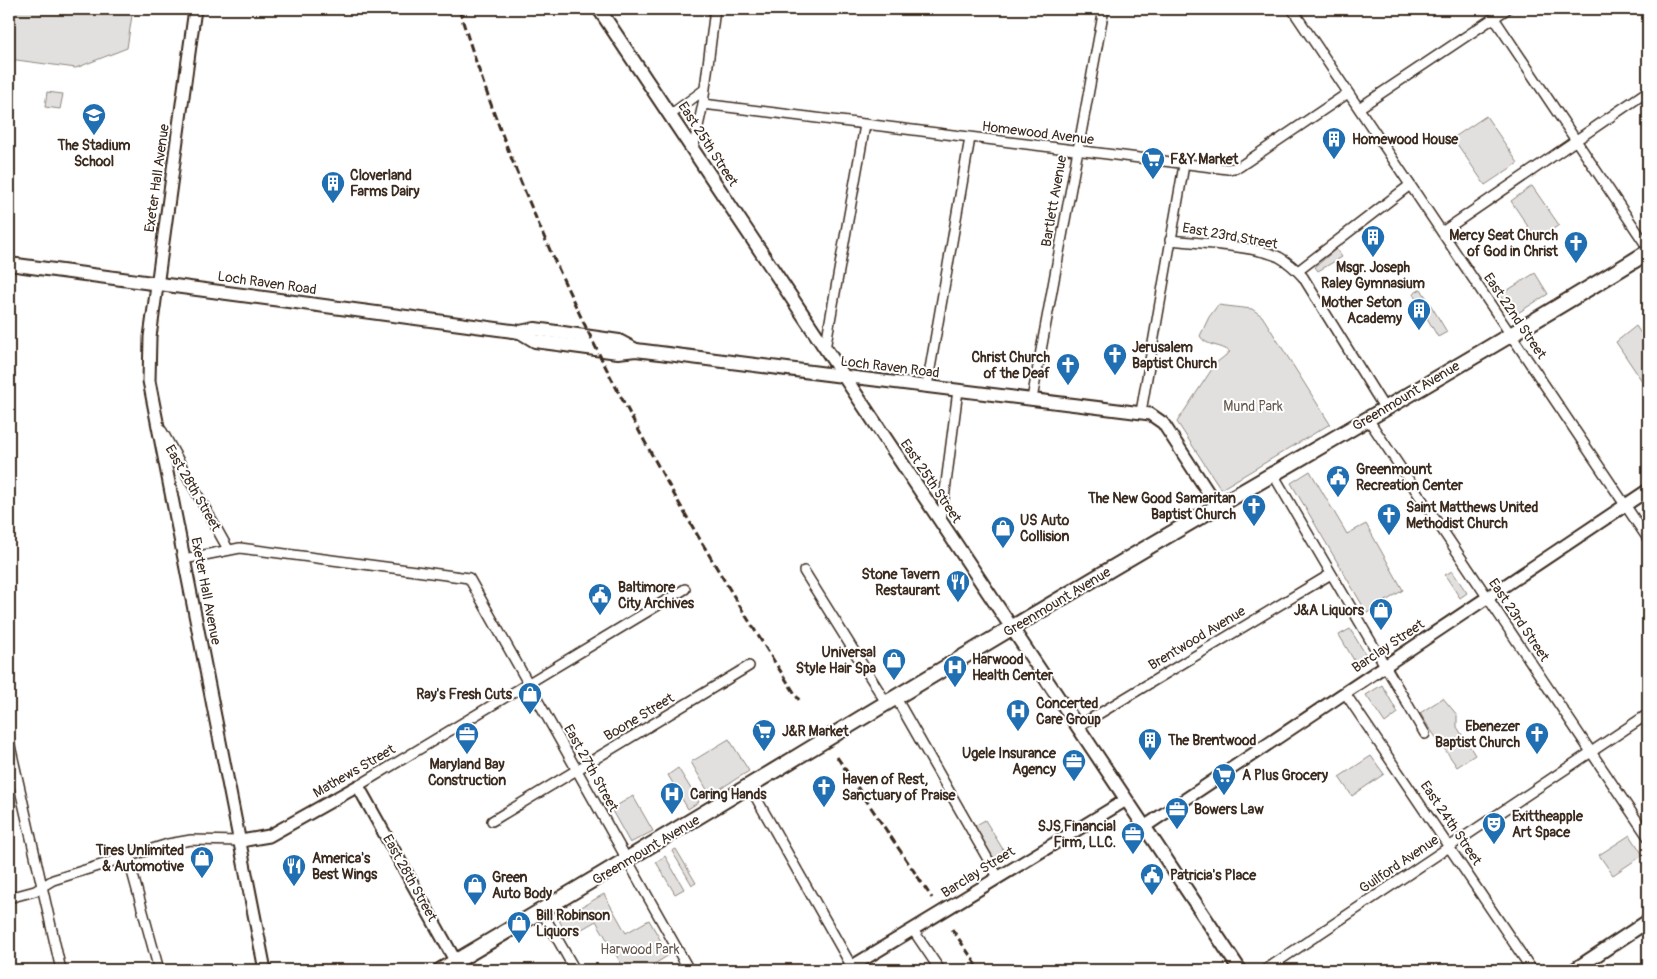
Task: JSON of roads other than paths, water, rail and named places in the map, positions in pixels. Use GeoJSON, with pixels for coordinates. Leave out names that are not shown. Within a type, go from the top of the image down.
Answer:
{"type":"FeatureCollection","features":[{"type":"Feature","properties":{"kind":"main road","name":"East 25th Street"},"geometry":{"type":"LineString","coordinates":[[599,9],[1240,970]]}},
{"type":"Feature","properties":{"kind":"main road","name":"Greenmount Avenue"},"geometry":{"type":"LineString","coordinates":[[441,970],[459,966],[542,912],[892,701],[1217,506],[1385,409],[1648,252]]}},
{"type":"Feature","properties":{"kind":"main road","name":"Loch Raven Road"},"geometry":{"type":"LineString","coordinates":[[9,264],[520,332],[535,329],[619,341],[636,350],[843,376]]}},
{"type":"Feature","properties":{"kind":"main road"},"geometry":{"type":"LineString","coordinates":[[1574,970],[1648,921]]}},
{"type":"Feature","properties":{"kind":"street","name":"Exeter Hall Avenue"},"geometry":{"type":"LineString","coordinates":[[195,9],[147,362],[148,381],[159,426],[265,970]]}},
{"type":"Feature","properties":{"kind":"street"},"geometry":{"type":"LineString","coordinates":[[693,149],[702,104],[715,9]]}},
{"type":"Feature","properties":{"kind":"street","name":"Bartlett Avenue"},"geometry":{"type":"LineString","coordinates":[[1032,399],[1104,9]]}},
{"type":"Feature","properties":{"kind":"street","name":"East 22nd Street"},"geometry":{"type":"LineString","coordinates":[[1292,9],[1648,539]]}},
{"type":"Feature","properties":{"kind":"street"},"geometry":{"type":"LineString","coordinates":[[1359,108],[1507,9]]}},
{"type":"Feature","properties":{"kind":"street"},"geometry":{"type":"LineString","coordinates":[[1494,18],[1648,248]]}},
{"type":"Feature","properties":{"kind":"street"},"geometry":{"type":"LineString","coordinates":[[670,115],[704,90]]}},
{"type":"Feature","properties":{"kind":"street"},"geometry":{"type":"LineString","coordinates":[[1442,232],[1648,91]]}},
{"type":"Feature","properties":{"kind":"street","name":"Homewood Avenue"},"geometry":{"type":"LineString","coordinates":[[702,104],[1077,152],[1228,169],[1238,167],[1348,93]]}},
{"type":"Feature","properties":{"kind":"street"},"geometry":{"type":"LineString","coordinates":[[825,349],[865,125]]}},
{"type":"Feature","properties":{"kind":"street"},"geometry":{"type":"LineString","coordinates":[[927,386],[970,138]]}},
{"type":"Feature","properties":{"kind":"street"},"geometry":{"type":"LineString","coordinates":[[1184,165],[1141,412],[1156,416],[1163,423],[1217,506]]}},
{"type":"Feature","properties":{"kind":"street"},"geometry":{"type":"LineString","coordinates":[[1298,271],[1410,185]]}},
{"type":"Feature","properties":{"kind":"street","name":"East 23rd Street"},"geometry":{"type":"LineString","coordinates":[[1170,240],[1273,255],[1298,271],[1385,409]]}},
{"type":"Feature","properties":{"kind":"street","name":"Loch Raven Road"},"geometry":{"type":"LineString","coordinates":[[843,376],[1141,412]]}},
{"type":"Feature","properties":{"kind":"street"},"geometry":{"type":"LineString","coordinates":[[941,522],[958,390]]}},
{"type":"Feature","properties":{"kind":"street","name":"East 23rd Street"},"geometry":{"type":"LineString","coordinates":[[1368,419],[1648,837]]}},
{"type":"Feature","properties":{"kind":"street","name":"East 28th Street"},"geometry":{"type":"LineString","coordinates":[[159,426],[228,549]]}},
{"type":"Feature","properties":{"kind":"street"},"geometry":{"type":"LineString","coordinates":[[1273,474],[1425,734]]}},
{"type":"Feature","properties":{"kind":"street","name":"Barclay Street"},"geometry":{"type":"LineString","coordinates":[[1144,827],[1648,490]]}},
{"type":"Feature","properties":{"kind":"street","name":"East 27th Street"},"geometry":{"type":"LineString","coordinates":[[228,549],[240,548],[469,578],[689,970]]}},
{"type":"Feature","properties":{"kind":"street"},"geometry":{"type":"LineString","coordinates":[[184,559],[228,549]]}},
{"type":"Feature","properties":{"kind":"street"},"geometry":{"type":"LineString","coordinates":[[804,571],[892,701],[998,877]]}},
{"type":"Feature","properties":{"kind":"street","name":"Brentwood Avenue"},"geometry":{"type":"LineString","coordinates":[[1077,727],[1331,574]]}},
{"type":"Feature","properties":{"kind":"street","name":"Mathews Street"},"geometry":{"type":"LineString","coordinates":[[9,898],[35,891],[42,885],[182,841],[241,841],[269,836],[529,685],[685,589]]}},
{"type":"Feature","properties":{"kind":"street","name":"Boone Street"},"geometry":{"type":"LineString","coordinates":[[492,821],[749,666]]}},
{"type":"Feature","properties":{"kind":"street","name":"East 24th Street"},"geometry":{"type":"LineString","coordinates":[[1345,693],[1532,970]]}},
{"type":"Feature","properties":{"kind":"street","name":"Guilford Avenue"},"geometry":{"type":"LineString","coordinates":[[1265,970],[1648,714]]}},
{"type":"Feature","properties":{"kind":"street"},"geometry":{"type":"LineString","coordinates":[[9,741],[61,970]]}},
{"type":"Feature","properties":{"kind":"street","name":"East 28th Street"},"geometry":{"type":"LineString","coordinates":[[358,786],[459,966]]}},
{"type":"Feature","properties":{"kind":"street"},"geometry":{"type":"LineString","coordinates":[[750,787],[849,969]]}},
{"type":"Feature","properties":{"kind":"street","name":"Barclay Street"},"geometry":{"type":"LineString","coordinates":[[849,969],[1126,800]]}},
{"type":"Feature","properties":{"kind":"street"},"geometry":{"type":"LineString","coordinates":[[128,857],[158,970]]}},
{"type":"Feature","properties":{"kind":"street"},"geometry":{"type":"LineString","coordinates":[[542,912],[575,970]]}},
{"type":"Feature","properties":{"kind":"street"},"geometry":{"type":"LineString","coordinates":[[913,930],[940,970]]}},
{"type":"Feature","properties":{"kind":"railway"},"geometry":{"type":"LineString","coordinates":[[459,9],[490,101],[524,191],[563,279],[605,366],[650,451],[698,535],[747,618],[799,700]]}},
{"type":"Feature","properties":{"kind":"railway"},"geometry":{"type":"LineString","coordinates":[[837,757],[932,898]]}},
{"type":"Feature","properties":{"kind":"railway"},"geometry":{"type":"LineString","coordinates":[[952,929],[980,970]]}},
{"type":"Feature","properties":{"kind":"place","name":"The Stadium School"},"geometry":{"type":"Point","coordinates":[94,136]}},
{"type":"Feature","properties":{"kind":"place","name":"Homewood House"},"geometry":{"type":"Point","coordinates":[1334,160]}},
{"type":"Feature","properties":{"kind":"place","name":"F&Y Market"},"geometry":{"type":"Point","coordinates":[1153,180]}},
{"type":"Feature","properties":{"kind":"place","name":"Cloverland Farms Dairy"},"geometry":{"type":"Point","coordinates":[333,204]}},
{"type":"Feature","properties":{"kind":"place","name":"Msgr. Joseph Raley Gymnasium"},"geometry":{"type":"Point","coordinates":[1373,258]}},
{"type":"Feature","properties":{"kind":"place","name":"Mercy Seat Church of God in Christ"},"geometry":{"type":"Point","coordinates":[1576,264]}},
{"type":"Feature","properties":{"kind":"place","name":"Mother Seton Academy"},"geometry":{"type":"Point","coordinates":[1419,331]}},
{"type":"Feature","properties":{"kind":"place","name":"Jerusalem Baptist Church"},"geometry":{"type":"Point","coordinates":[1115,376]}},
{"type":"Feature","properties":{"kind":"place","name":"Christ Church of the Deaf"},"geometry":{"type":"Point","coordinates":[1068,386]}},
{"type":"Feature","properties":{"kind":"place","name":"Greenmount Recreation Center"},"geometry":{"type":"Point","coordinates":[1338,498]}},
{"type":"Feature","properties":{"kind":"place","name":"The New Good Samaritan Baptist Church"},"geometry":{"type":"Point","coordinates":[1254,527]}},
{"type":"Feature","properties":{"kind":"place","name":"Saint Matthews United Methodist Church"},"geometry":{"type":"Point","coordinates":[1389,536]}},
{"type":"Feature","properties":{"kind":"place","name":"US Auto Collision"},"geometry":{"type":"Point","coordinates":[1003,549]}},
{"type":"Feature","properties":{"kind":"place","name":"Stone Tavern Restaurant"},"geometry":{"type":"Point","coordinates":[958,603]}},
{"type":"Feature","properties":{"kind":"place","name":"Baltimore City Archives"},"geometry":{"type":"Point","coordinates":[600,616]}},
{"type":"Feature","properties":{"kind":"place","name":"J&A Liquors"},"geometry":{"type":"Point","coordinates":[1381,631]}},
{"type":"Feature","properties":{"kind":"place","name":"Universal Style Hair Spa"},"geometry":{"type":"Point","coordinates":[894,681]}},
{"type":"Feature","properties":{"kind":"place","name":"Harwood Health Center"},"geometry":{"type":"Point","coordinates":[955,688]}},
{"type":"Feature","properties":{"kind":"place","name":"Ray's Fresh Cuts"},"geometry":{"type":"Point","coordinates":[530,715]}},
{"type":"Feature","properties":{"kind":"place","name":"Concerted Care Group"},"geometry":{"type":"Point","coordinates":[1018,732]}},
{"type":"Feature","properties":{"kind":"place","name":"J&R Market"},"geometry":{"type":"Point","coordinates":[764,752]}},
{"type":"Feature","properties":{"kind":"place","name":"Maryland Bay Construction"},"geometry":{"type":"Point","coordinates":[467,755]}},
{"type":"Feature","properties":{"kind":"place","name":"Ebenezer Baptist Church"},"geometry":{"type":"Point","coordinates":[1537,755]}},
{"type":"Feature","properties":{"kind":"place","name":"The Brentwood"},"geometry":{"type":"Point","coordinates":[1150,761]}},
{"type":"Feature","properties":{"kind":"place","name":"Ugele Insurance Agency"},"geometry":{"type":"Point","coordinates":[1074,782]}},
{"type":"Feature","properties":{"kind":"place","name":"A Plus Grocery"},"geometry":{"type":"Point","coordinates":[1224,796]}},
{"type":"Feature","properties":{"kind":"place","name":"Haven of Rest, Sanctuary of Praise"},"geometry":{"type":"Point","coordinates":[824,808]}},
{"type":"Feature","properties":{"kind":"place","name":"Caring Hands"},"geometry":{"type":"Point","coordinates":[672,815]}},
{"type":"Feature","properties":{"kind":"place","name":"Bowers Law"},"geometry":{"type":"Point","coordinates":[1177,830]}},
{"type":"Feature","properties":{"kind":"place","name":"Exittheapple Art Space"},"geometry":{"type":"Point","coordinates":[1494,845]}},
{"type":"Feature","properties":{"kind":"place","name":"SJS Financial Firm, LLC."},"geometry":{"type":"Point","coordinates":[1133,855]}},
{"type":"Feature","properties":{"kind":"place","name":"Tires Unlimited & Automotive"},"geometry":{"type":"Point","coordinates":[202,879]}},
{"type":"Feature","properties":{"kind":"place","name":"America's Best Wings"},"geometry":{"type":"Point","coordinates":[294,887]}},
{"type":"Feature","properties":{"kind":"place","name":"Patricia's Place"},"geometry":{"type":"Point","coordinates":[1152,896]}},
{"type":"Feature","properties":{"kind":"place","name":"Green Auto Body"},"geometry":{"type":"Point","coordinates":[475,906]}},
{"type":"Feature","properties":{"kind":"place","name":"Bill Robinson Liquors"},"geometry":{"type":"Point","coordinates":[519,944]}},
{"type":"Feature","properties":{"kind":"park label","name":"Mund Park"},"geometry":{"type":"Point","coordinates":[1253,406]}},
{"type":"Feature","properties":{"kind":"park label","name":"Harwood Park"},"geometry":{"type":"Point","coordinates":[640,949]}}]}
